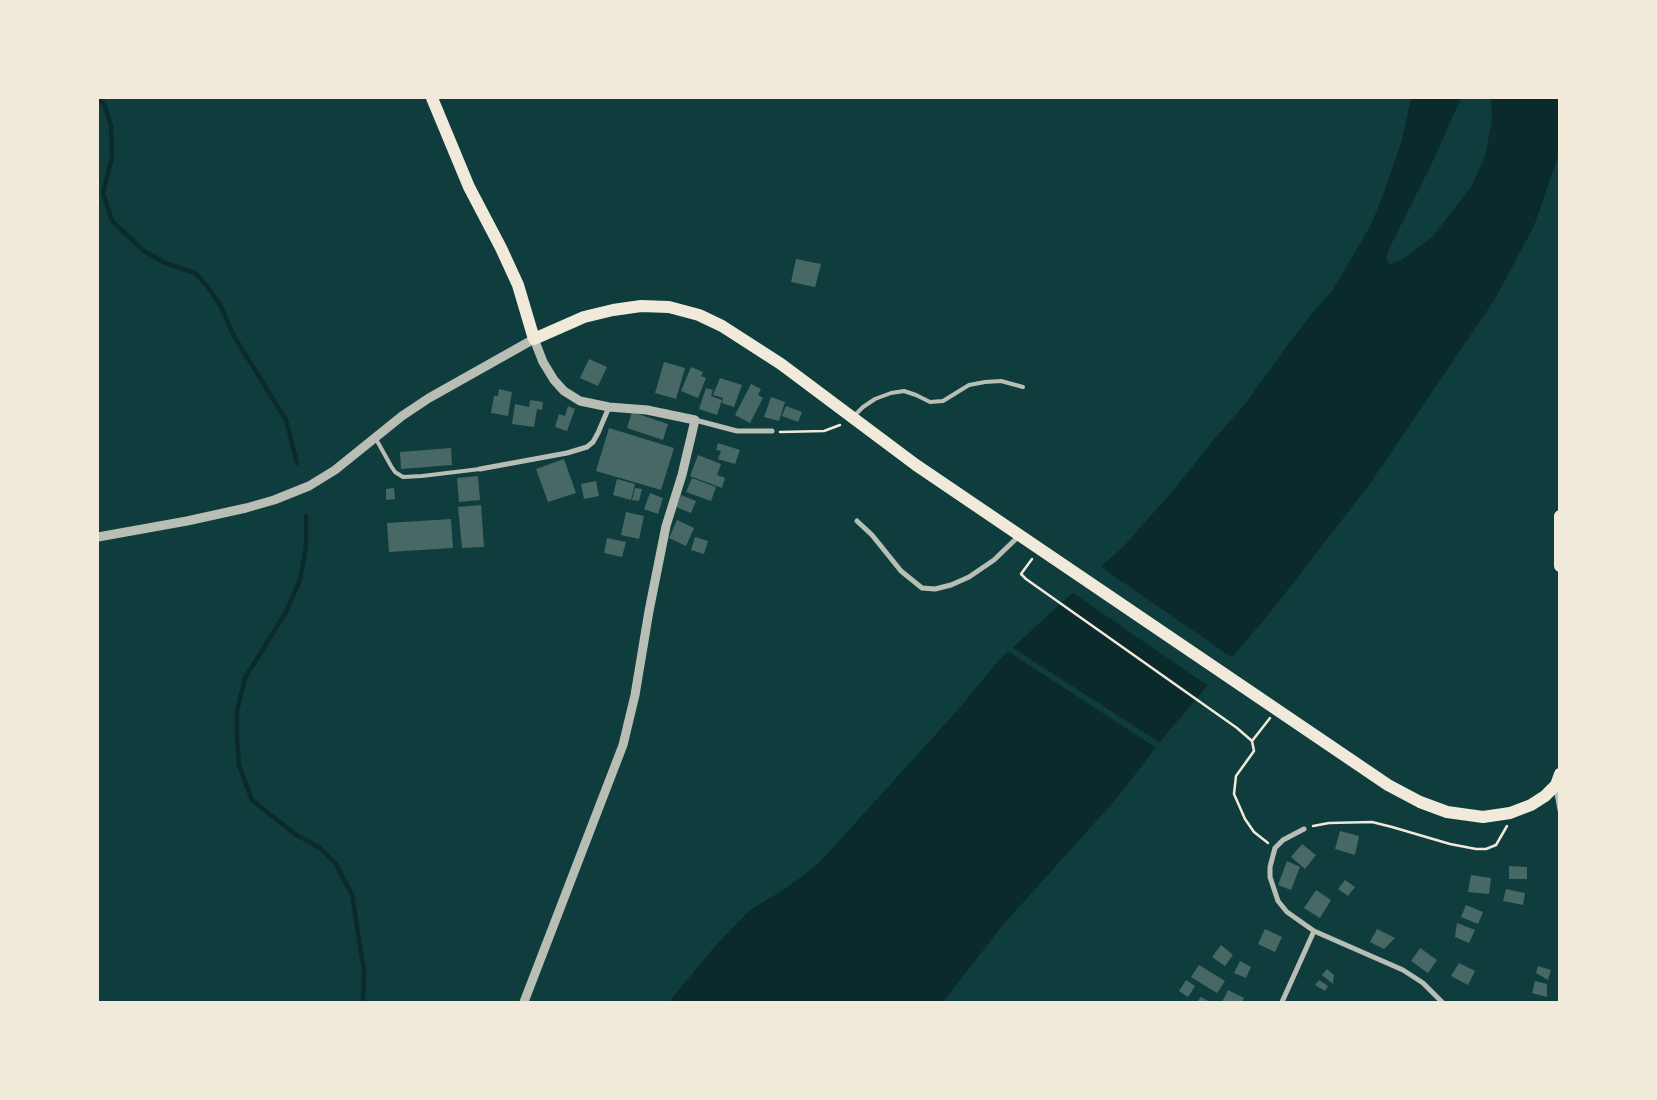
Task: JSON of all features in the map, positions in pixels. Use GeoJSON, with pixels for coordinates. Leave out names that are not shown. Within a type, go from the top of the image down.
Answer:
{"type":"FeatureCollection","features":[{"type":"Feature","properties":{"kind":"main road"},"geometry":{"type":"LineString","coordinates":[[432,98],[469,187],[518,285],[534,340],[584,317],[613,310],[641,306],[669,307],[699,316],[722,326],[781,364],[916,465],[1388,785],[1420,802],[1447,812],[1483,816],[1510,813],[1530,805],[1545,796],[1558,780]]}},
{"type":"Feature","properties":{"kind":"main road"},"geometry":{"type":"LineString","coordinates":[[1560,516],[1560,566]]}},
{"type":"Feature","properties":{"kind":"street"},"geometry":{"type":"LineString","coordinates":[[98,537],[246,508],[274,500],[324,478],[375,437],[429,398],[534,340],[543,362],[554,380],[564,391],[580,401],[609,407],[647,410],[736,431],[772,432]]}},
{"type":"Feature","properties":{"kind":"street"},"geometry":{"type":"LineString","coordinates":[[480,469],[567,453],[587,447],[593,442],[598,433],[609,407]]}},
{"type":"Feature","properties":{"kind":"street"},"geometry":{"type":"LineString","coordinates":[[524,1002],[624,745],[636,695],[649,611],[666,526],[682,475],[695,420]]}},
{"type":"Feature","properties":{"kind":"street"},"geometry":{"type":"LineString","coordinates":[[857,521],[872,535],[901,571],[922,588],[935,589],[951,585],[969,577],[994,560],[1020,534]]}},
{"type":"Feature","properties":{"kind":"street"},"geometry":{"type":"LineString","coordinates":[[1558,780],[1560,810]]}},
{"type":"Feature","properties":{"kind":"street"},"geometry":{"type":"LineString","coordinates":[[1304,829],[1283,840],[1275,848],[1270,867],[1270,877],[1278,901],[1287,912],[1314,931],[1403,970],[1423,983],[1442,1002]]}},
{"type":"Feature","properties":{"kind":"street"},"geometry":{"type":"LineString","coordinates":[[1282,1002],[1314,931]]}},
{"type":"Feature","properties":{"kind":"lane"},"geometry":{"type":"LineString","coordinates":[[852,418],[875,399],[891,393],[904,391],[930,402],[943,401],[969,385],[985,382],[1001,381],[1023,387]]}},
{"type":"Feature","properties":{"kind":"lane"},"geometry":{"type":"LineString","coordinates":[[375,437],[395,472],[402,476],[422,476],[480,469]]}},
{"type":"Feature","properties":{"kind":"path"},"geometry":{"type":"LineString","coordinates":[[772,432],[824,431],[838,427],[852,418]]}},
{"type":"Feature","properties":{"kind":"path"},"geometry":{"type":"LineString","coordinates":[[1040,548],[1021,574],[1026,579],[1252,741],[1254,751],[1236,776],[1234,794],[1238,806],[1254,832],[1275,848]]}},
{"type":"Feature","properties":{"kind":"path"},"geometry":{"type":"LineString","coordinates":[[1252,741],[1276,710]]}},
{"type":"Feature","properties":{"kind":"path"},"geometry":{"type":"LineString","coordinates":[[1304,829],[1329,823],[1372,822],[1392,826],[1450,844],[1486,849],[1496,845],[1501,838],[1510,813]]}},
{"type":"Feature","properties":{"kind":"water"},"geometry":{"type":"Polygon","coordinates":[[[1411,98],[1461,98],[1433,161],[1390,247],[1386,258],[1390,264],[1402,260],[1433,236],[1471,187],[1485,157],[1492,120],[1491,98],[1559,98],[1560,141],[1557,159],[1534,226],[1495,299],[1369,485],[1269,614],[1168,732],[1116,799],[1002,926],[943,1002],[669,1002],[715,946],[750,910],[788,887],[818,864],[956,712],[1000,659],[1124,546],[1246,403],[1283,351],[1332,291],[1371,225],[1402,140],[1411,98]]]}},
{"type":"Feature","properties":{"kind":"pier"},"geometry":{"type":"Polygon","coordinates":[[[1098,565],[1234,659],[1210,687],[1070,591],[1098,565]]]}},
{"type":"Feature","properties":{"kind":"pier"},"geometry":{"type":"Polygon","coordinates":[[[1010,646],[1162,744],[1158,749],[1006,650],[1010,646]]]}},
{"type":"Feature","properties":{"kind":"building"},"geometry":{"type":"Polygon","coordinates":[[[796,259],[821,264],[815,287],[791,282],[796,259]]]}},
{"type":"Feature","properties":{"kind":"building"},"geometry":{"type":"Polygon","coordinates":[[[589,359],[607,367],[598,386],[580,378],[589,359]]]}},
{"type":"Feature","properties":{"kind":"building"},"geometry":{"type":"Polygon","coordinates":[[[664,362],[685,368],[676,399],[655,393],[664,362]]]}},
{"type":"Feature","properties":{"kind":"building"},"geometry":{"type":"Polygon","coordinates":[[[691,367],[703,372],[701,376],[706,378],[698,398],[681,391],[691,367]]]}},
{"type":"Feature","properties":{"kind":"building"},"geometry":{"type":"Polygon","coordinates":[[[720,378],[742,385],[734,407],[722,403],[723,398],[713,395],[720,378]]]}},
{"type":"Feature","properties":{"kind":"building"},"geometry":{"type":"Polygon","coordinates":[[[751,384],[761,389],[758,395],[763,398],[750,423],[735,415],[751,384]]]}},
{"type":"Feature","properties":{"kind":"building"},"geometry":{"type":"Polygon","coordinates":[[[706,388],[713,390],[711,396],[722,400],[717,415],[699,409],[706,388]]]}},
{"type":"Feature","properties":{"kind":"building"},"geometry":{"type":"Polygon","coordinates":[[[499,389],[512,392],[508,416],[491,413],[494,396],[498,396],[499,389]]]}},
{"type":"Feature","properties":{"kind":"building"},"geometry":{"type":"Polygon","coordinates":[[[771,397],[785,402],[779,421],[764,417],[771,397]]]}},
{"type":"Feature","properties":{"kind":"building"},"geometry":{"type":"Polygon","coordinates":[[[530,400],[543,402],[542,410],[537,409],[534,427],[512,424],[515,404],[529,407],[530,400]]]}},
{"type":"Feature","properties":{"kind":"building"},"geometry":{"type":"Polygon","coordinates":[[[568,406],[575,409],[567,431],[555,427],[559,414],[565,416],[568,406]]]}},
{"type":"Feature","properties":{"kind":"building"},"geometry":{"type":"Polygon","coordinates":[[[786,406],[802,412],[798,422],[782,416],[786,406]]]}},
{"type":"Feature","properties":{"kind":"building"},"geometry":{"type":"Polygon","coordinates":[[[632,412],[668,424],[663,440],[627,428],[632,412]]]}},
{"type":"Feature","properties":{"kind":"building"},"geometry":{"type":"Polygon","coordinates":[[[609,428],[674,448],[661,490],[596,471],[609,428]]]}},
{"type":"Feature","properties":{"kind":"building"},"geometry":{"type":"Polygon","coordinates":[[[718,443],[740,450],[735,464],[718,459],[721,451],[716,450],[718,443]]]}},
{"type":"Feature","properties":{"kind":"building"},"geometry":{"type":"Polygon","coordinates":[[[451,448],[452,465],[401,469],[400,452],[451,448]]]}},
{"type":"Feature","properties":{"kind":"building"},"geometry":{"type":"Polygon","coordinates":[[[698,455],[721,464],[717,475],[725,478],[722,488],[690,476],[698,455]]]}},
{"type":"Feature","properties":{"kind":"building"},"geometry":{"type":"Polygon","coordinates":[[[564,459],[576,493],[548,502],[536,469],[564,459]]]}},
{"type":"Feature","properties":{"kind":"building"},"geometry":{"type":"Polygon","coordinates":[[[478,476],[480,500],[459,502],[457,478],[478,476]]]}},
{"type":"Feature","properties":{"kind":"building"},"geometry":{"type":"Polygon","coordinates":[[[692,478],[716,487],[711,501],[686,492],[692,478]]]}},
{"type":"Feature","properties":{"kind":"building"},"geometry":{"type":"Polygon","coordinates":[[[617,479],[635,484],[631,500],[613,495],[617,479]]]}},
{"type":"Feature","properties":{"kind":"building"},"geometry":{"type":"Polygon","coordinates":[[[596,481],[599,496],[584,499],[581,484],[596,481]]]}},
{"type":"Feature","properties":{"kind":"building"},"geometry":{"type":"Polygon","coordinates":[[[394,488],[395,499],[386,500],[386,489],[394,488]]]}},
{"type":"Feature","properties":{"kind":"building"},"geometry":{"type":"Polygon","coordinates":[[[635,488],[642,489],[639,501],[632,500],[635,488]]]}},
{"type":"Feature","properties":{"kind":"building"},"geometry":{"type":"Polygon","coordinates":[[[650,493],[663,498],[658,514],[644,509],[650,493]]]}},
{"type":"Feature","properties":{"kind":"building"},"geometry":{"type":"Polygon","coordinates":[[[681,495],[696,501],[691,513],[676,507],[681,495]]]}},
{"type":"Feature","properties":{"kind":"building"},"geometry":{"type":"Polygon","coordinates":[[[481,505],[484,547],[462,548],[458,507],[481,505]]]}},
{"type":"Feature","properties":{"kind":"building"},"geometry":{"type":"Polygon","coordinates":[[[626,512],[644,516],[639,539],[621,535],[626,512]]]}},
{"type":"Feature","properties":{"kind":"building"},"geometry":{"type":"Polygon","coordinates":[[[451,519],[453,548],[389,552],[387,523],[451,519]]]}},
{"type":"Feature","properties":{"kind":"building"},"geometry":{"type":"Polygon","coordinates":[[[677,520],[694,528],[686,546],[669,538],[677,520]]]}},
{"type":"Feature","properties":{"kind":"building"},"geometry":{"type":"Polygon","coordinates":[[[695,537],[708,541],[704,554],[691,550],[695,537]]]}},
{"type":"Feature","properties":{"kind":"building"},"geometry":{"type":"Polygon","coordinates":[[[607,538],[626,542],[622,557],[604,553],[607,538]]]}},
{"type":"Feature","properties":{"kind":"building"},"geometry":{"type":"Polygon","coordinates":[[[1340,831],[1359,836],[1355,855],[1335,849],[1340,831]]]}},
{"type":"Feature","properties":{"kind":"building"},"geometry":{"type":"Polygon","coordinates":[[[1302,844],[1316,855],[1305,869],[1291,857],[1302,844]]]}},
{"type":"Feature","properties":{"kind":"building"},"geometry":{"type":"Polygon","coordinates":[[[1287,861],[1300,867],[1291,890],[1278,885],[1287,861]]]}},
{"type":"Feature","properties":{"kind":"building"},"geometry":{"type":"Polygon","coordinates":[[[1509,866],[1527,867],[1527,879],[1509,879],[1509,866]]]}},
{"type":"Feature","properties":{"kind":"building"},"geometry":{"type":"Polygon","coordinates":[[[1471,875],[1491,878],[1489,894],[1468,892],[1471,875]]]}},
{"type":"Feature","properties":{"kind":"building"},"geometry":{"type":"Polygon","coordinates":[[[1345,880],[1355,887],[1348,896],[1338,889],[1345,880]]]}},
{"type":"Feature","properties":{"kind":"building"},"geometry":{"type":"Polygon","coordinates":[[[1506,889],[1525,893],[1523,905],[1503,901],[1506,889]]]}},
{"type":"Feature","properties":{"kind":"building"},"geometry":{"type":"Polygon","coordinates":[[[1316,890],[1331,900],[1320,918],[1304,908],[1316,890]]]}},
{"type":"Feature","properties":{"kind":"building"},"geometry":{"type":"Polygon","coordinates":[[[1466,905],[1483,912],[1478,924],[1461,917],[1466,905]]]}},
{"type":"Feature","properties":{"kind":"building"},"geometry":{"type":"Polygon","coordinates":[[[1457,923],[1475,930],[1469,943],[1455,937],[1457,923]]]}},
{"type":"Feature","properties":{"kind":"building"},"geometry":{"type":"Polygon","coordinates":[[[1265,929],[1282,937],[1275,952],[1258,944],[1265,929]]]}},
{"type":"Feature","properties":{"kind":"building"},"geometry":{"type":"Polygon","coordinates":[[[1377,929],[1395,938],[1384,949],[1370,942],[1377,929]]]}},
{"type":"Feature","properties":{"kind":"building"},"geometry":{"type":"Polygon","coordinates":[[[1221,945],[1233,955],[1225,966],[1212,957],[1221,945]]]}},
{"type":"Feature","properties":{"kind":"building"},"geometry":{"type":"Polygon","coordinates":[[[1420,948],[1437,960],[1428,973],[1411,961],[1420,948]]]}},
{"type":"Feature","properties":{"kind":"building"},"geometry":{"type":"Polygon","coordinates":[[[1240,961],[1251,967],[1246,978],[1234,973],[1240,961]]]}},
{"type":"Feature","properties":{"kind":"building"},"geometry":{"type":"Polygon","coordinates":[[[1459,963],[1475,971],[1468,985],[1451,976],[1459,963]]]}},
{"type":"Feature","properties":{"kind":"building"},"geometry":{"type":"Polygon","coordinates":[[[1199,965],[1225,981],[1217,993],[1191,977],[1199,965]]]}},
{"type":"Feature","properties":{"kind":"building"},"geometry":{"type":"Polygon","coordinates":[[[1538,966],[1551,970],[1548,980],[1536,973],[1538,966]]]}},
{"type":"Feature","properties":{"kind":"building"},"geometry":{"type":"Polygon","coordinates":[[[1327,969],[1334,975],[1333,984],[1322,975],[1327,969]]]}},
{"type":"Feature","properties":{"kind":"building"},"geometry":{"type":"Polygon","coordinates":[[[1186,980],[1195,986],[1188,997],[1179,991],[1186,980]]]}},
{"type":"Feature","properties":{"kind":"building"},"geometry":{"type":"Polygon","coordinates":[[[1319,980],[1328,986],[1325,991],[1315,985],[1319,980]]]}},
{"type":"Feature","properties":{"kind":"building"},"geometry":{"type":"Polygon","coordinates":[[[1535,981],[1547,984],[1547,997],[1532,993],[1535,981]]]}},
{"type":"Feature","properties":{"kind":"building"},"geometry":{"type":"Polygon","coordinates":[[[1228,990],[1244,998],[1242,1002],[1222,1002],[1228,990]]]}},
{"type":"Feature","properties":{"kind":"building"},"geometry":{"type":"Polygon","coordinates":[[[1201,997],[1210,1002],[1197,1002],[1201,997]]]}},
{"type":"Feature","properties":{"kind":"waterway"},"geometry":{"type":"LineString","coordinates":[[98,98],[105,106],[111,126],[112,157],[103,193],[112,221],[143,250],[165,263],[195,273],[208,287],[220,305],[234,336],[286,420],[297,463]]}},
{"type":"Feature","properties":{"kind":"waterway"},"geometry":{"type":"LineString","coordinates":[[306,516],[306,547],[300,580],[286,612],[245,678],[237,711],[239,765],[252,800],[295,834],[320,848],[336,864],[352,895],[364,970],[363,1002]]}}]}
